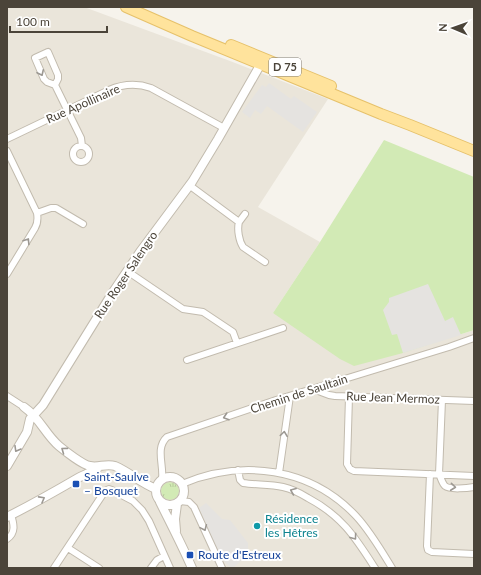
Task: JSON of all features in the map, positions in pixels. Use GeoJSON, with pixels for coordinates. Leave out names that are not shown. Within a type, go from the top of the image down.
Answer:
{"type":"FeatureCollection","features":[{"type":"Feature","properties":{"kind":"main road","name":"D 75"},"geometry":{"type":"LineString","coordinates":[[126,7],[187,34],[262,61],[381,114],[474,151]]}},
{"type":"Feature","properties":{"kind":"street"},"geometry":{"type":"LineString","coordinates":[[48,52],[58,75],[55,85],[49,84],[46,81],[35,58],[48,52]]}},
{"type":"Feature","properties":{"kind":"street","name":"Rue Roger Salengro"},"geometry":{"type":"LineString","coordinates":[[28,428],[30,419],[44,405],[103,307],[140,252],[189,185],[224,128],[262,61]]}},
{"type":"Feature","properties":{"kind":"street"},"geometry":{"type":"LineString","coordinates":[[55,85],[80,138],[82,146]]}},
{"type":"Feature","properties":{"kind":"street","name":"Rue Apollinaire"},"geometry":{"type":"LineString","coordinates":[[7,139],[106,91],[116,87],[128,85],[140,85],[152,88],[224,128]]}},
{"type":"Feature","properties":{"kind":"street"},"geometry":{"type":"LineString","coordinates":[[7,152],[37,214],[38,220],[36,226],[7,274]]}},
{"type":"Feature","properties":{"kind":"street"},"geometry":{"type":"LineString","coordinates":[[189,185],[239,222]]}},
{"type":"Feature","properties":{"kind":"street"},"geometry":{"type":"LineString","coordinates":[[37,214],[51,208],[56,208],[83,224]]}},
{"type":"Feature","properties":{"kind":"street"},"geometry":{"type":"LineString","coordinates":[[245,214],[238,226],[241,244],[265,262]]}},
{"type":"Feature","properties":{"kind":"street"},"geometry":{"type":"LineString","coordinates":[[127,271],[183,309],[206,314],[233,332],[237,344]]}},
{"type":"Feature","properties":{"kind":"street"},"geometry":{"type":"LineString","coordinates":[[187,360],[283,328]]}},
{"type":"Feature","properties":{"kind":"street","name":"Chemin de Saultain"},"geometry":{"type":"LineString","coordinates":[[162,479],[161,449],[164,440],[167,437],[290,396],[474,338]]}},
{"type":"Feature","properties":{"kind":"street","name":"Rue Jean Mermoz"},"geometry":{"type":"LineString","coordinates":[[313,389],[329,396],[474,401]]}},
{"type":"Feature","properties":{"kind":"street"},"geometry":{"type":"LineString","coordinates":[[7,396],[34,415],[58,445],[84,464],[91,466],[115,466],[156,489]]}},
{"type":"Feature","properties":{"kind":"street"},"geometry":{"type":"LineString","coordinates":[[279,472],[290,396]]}},
{"type":"Feature","properties":{"kind":"street"},"geometry":{"type":"LineString","coordinates":[[349,397],[348,468],[354,471],[474,476]]}},
{"type":"Feature","properties":{"kind":"street"},"geometry":{"type":"LineString","coordinates":[[442,400],[439,474],[447,487],[474,487]]}},
{"type":"Feature","properties":{"kind":"street"},"geometry":{"type":"LineString","coordinates":[[7,466],[28,428],[28,417],[24,407]]}},
{"type":"Feature","properties":{"kind":"street"},"geometry":{"type":"LineString","coordinates":[[28,428],[39,428],[47,432]]}},
{"type":"Feature","properties":{"kind":"street"},"geometry":{"type":"LineString","coordinates":[[83,475],[86,471],[84,464]]}},
{"type":"Feature","properties":{"kind":"street"},"geometry":{"type":"LineString","coordinates":[[7,539],[11,536],[13,529],[13,521],[9,516],[83,475],[92,472],[102,465]]}},
{"type":"Feature","properties":{"kind":"street"},"geometry":{"type":"LineString","coordinates":[[238,470],[240,480],[243,483],[288,488],[327,509],[348,529],[375,568]]}},
{"type":"Feature","properties":{"kind":"street"},"geometry":{"type":"LineString","coordinates":[[182,484],[205,476],[238,470],[279,472],[301,479],[336,498],[351,511],[360,520],[392,568]]}},
{"type":"Feature","properties":{"kind":"street"},"geometry":{"type":"LineString","coordinates":[[430,474],[428,550],[432,552],[474,554]]}},
{"type":"Feature","properties":{"kind":"street"},"geometry":{"type":"LineString","coordinates":[[159,501],[168,505],[173,505],[178,502],[182,498],[184,492],[182,484],[174,478],[167,477],[158,483],[156,494],[159,501],[171,525],[178,535],[192,568]]}},
{"type":"Feature","properties":{"kind":"street"},"geometry":{"type":"LineString","coordinates":[[54,568],[107,489],[130,499],[139,507],[149,521],[170,568]]}},
{"type":"Feature","properties":{"kind":"street"},"geometry":{"type":"LineString","coordinates":[[327,509],[336,498]]}},
{"type":"Feature","properties":{"kind":"street"},"geometry":{"type":"LineString","coordinates":[[178,502],[175,519],[178,535]]}},
{"type":"Feature","properties":{"kind":"street"},"geometry":{"type":"LineString","coordinates":[[178,502],[189,502],[194,507],[222,568]]}},
{"type":"Feature","properties":{"kind":"street"},"geometry":{"type":"LineString","coordinates":[[68,548],[99,568]]}},
{"type":"Feature","properties":{"kind":"street"},"geometry":{"type":"LineString","coordinates":[[151,568],[157,560],[164,556]]}},
{"type":"Feature","properties":{"kind":"shaded area"},"geometry":{"type":"Polygon","coordinates":[[[7,7],[84,7],[328,99],[258,207],[320,242],[273,313],[403,353],[474,330],[474,568],[7,568],[7,7]]]}},
{"type":"Feature","properties":{"kind":"shaded area"},"geometry":{"type":"Polygon","coordinates":[[[269,83],[291,99],[294,96],[317,112],[303,132],[267,106],[261,114],[255,110],[250,118],[242,112],[262,85],[266,87],[269,83]]]}},
{"type":"Feature","properties":{"kind":"shaded area"},"geometry":{"type":"Polygon","coordinates":[[[428,284],[445,321],[453,317],[461,335],[403,353],[397,334],[392,335],[383,310],[389,302],[389,298],[428,284]]]}},
{"type":"Feature","properties":{"kind":"shaded area"},"geometry":{"type":"Polygon","coordinates":[[[206,503],[222,519],[230,520],[248,543],[250,553],[233,568],[231,568],[220,557],[199,508],[206,503]]]}},
{"type":"Feature","properties":{"kind":"green space"},"geometry":{"type":"Polygon","coordinates":[[[384,140],[474,177],[474,330],[403,353],[354,366],[340,359],[273,313],[320,242],[384,140]]]}},
{"type":"Feature","properties":{"kind":"green space"},"geometry":{"type":"Polygon","coordinates":[[[166,482],[174,482],[179,487],[177,498],[174,500],[166,500],[161,495],[161,487],[166,482]]]}},
{"type":"Feature","properties":{"kind":"place","name":"Saint-Saulve – Bosquet"},"geometry":{"type":"Point","coordinates":[76,484]}},
{"type":"Feature","properties":{"kind":"place","name":"Résidence les Hêtres"},"geometry":{"type":"Point","coordinates":[257,526]}},
{"type":"Feature","properties":{"kind":"place","name":"Route d'Estreux"},"geometry":{"type":"Point","coordinates":[190,555]}}]}
